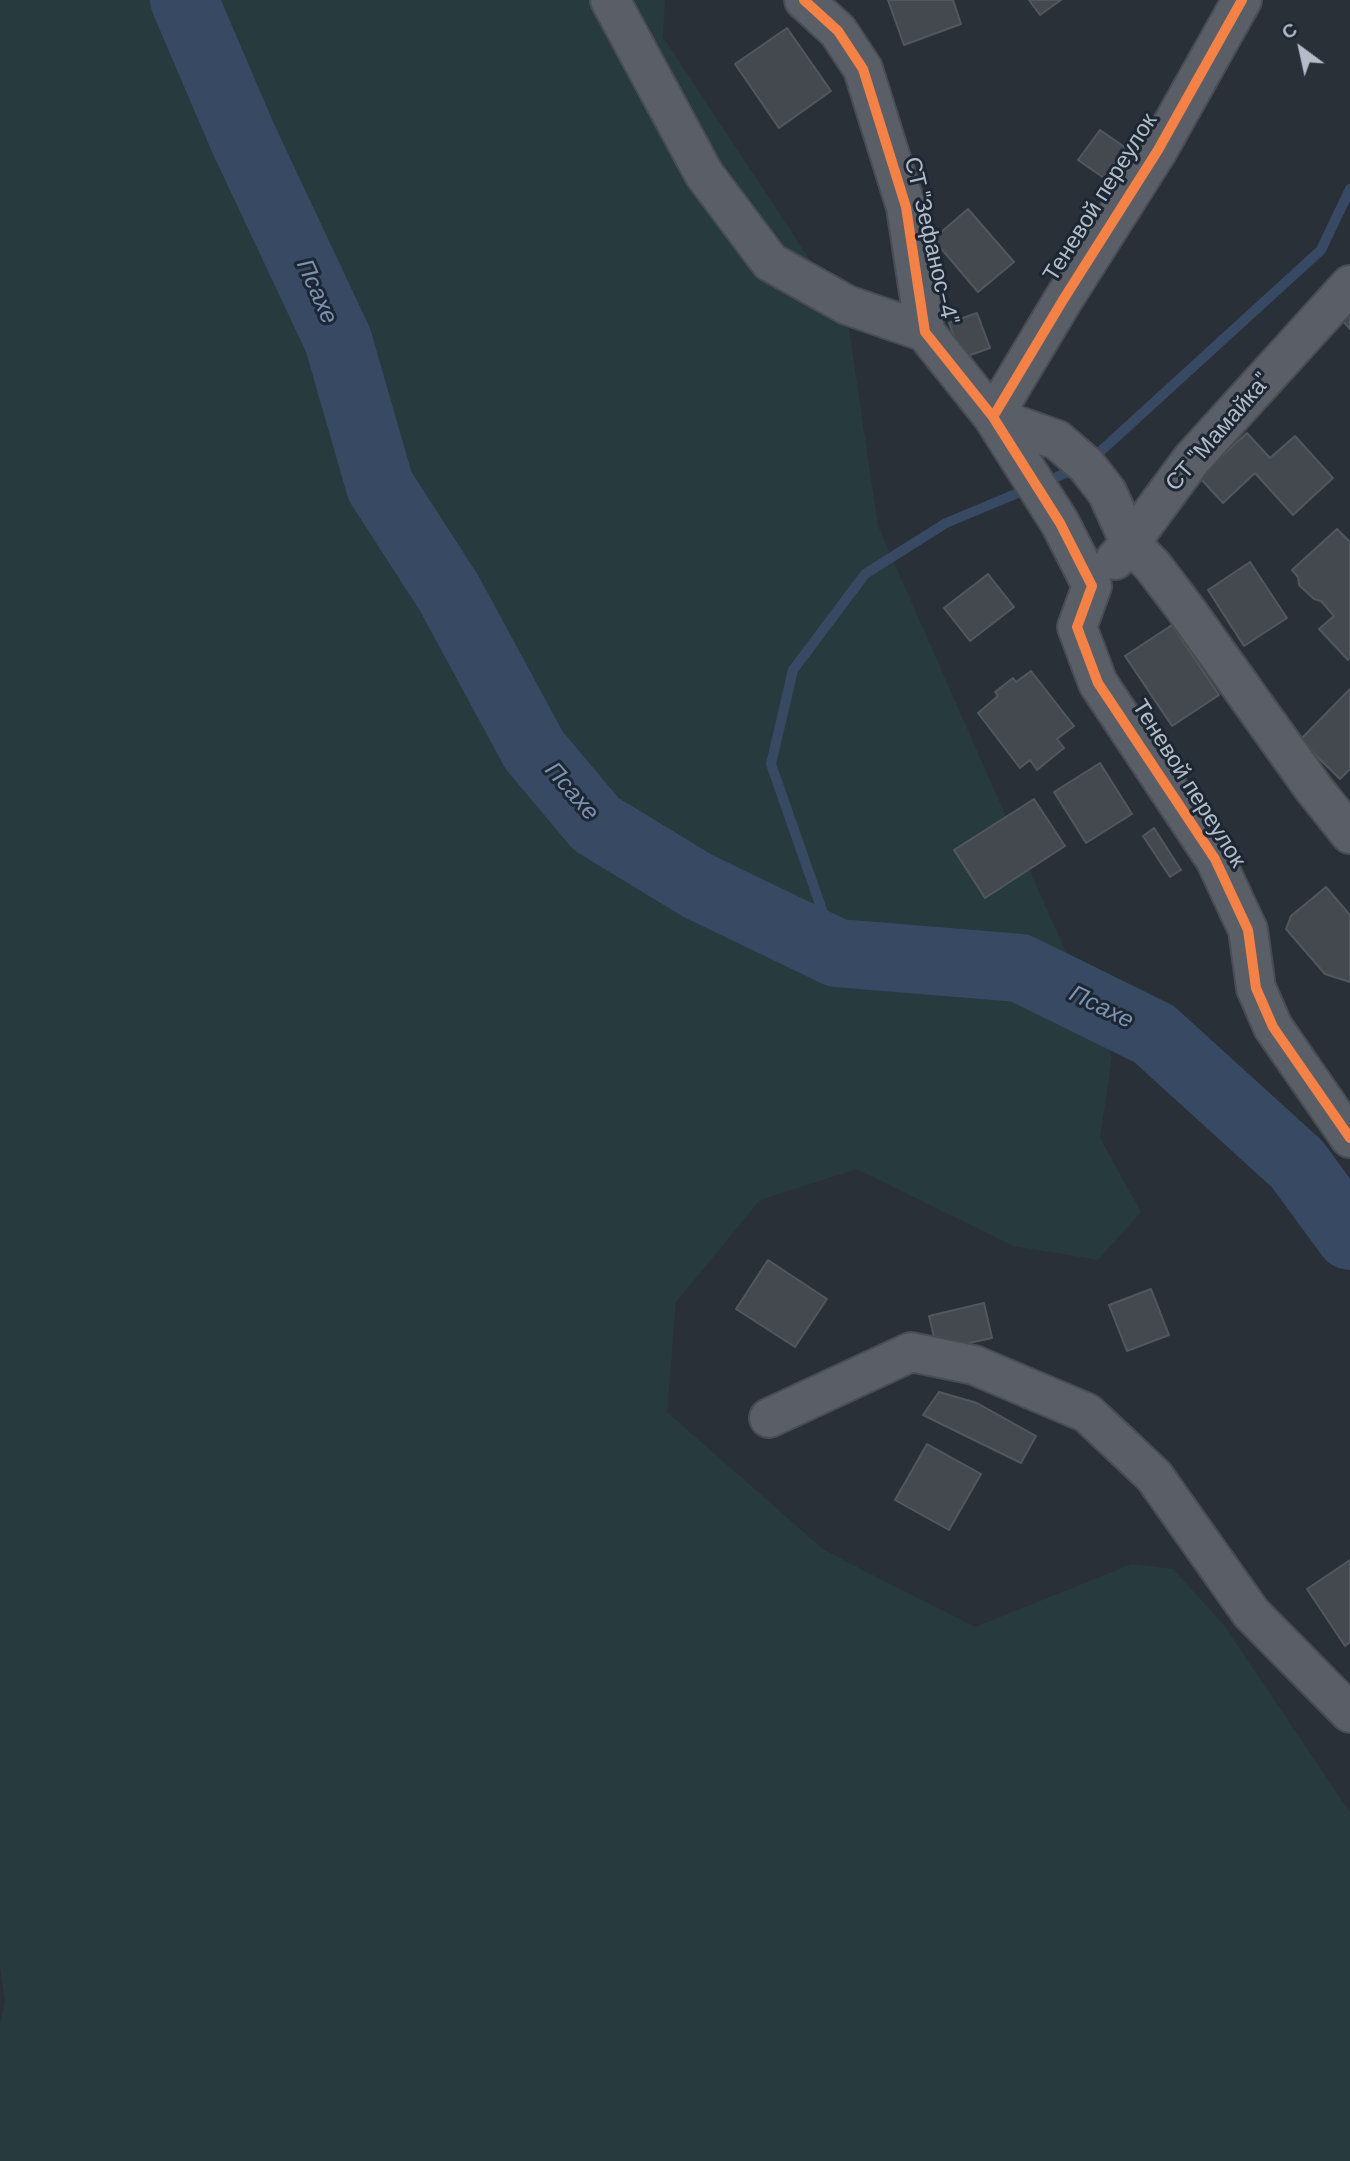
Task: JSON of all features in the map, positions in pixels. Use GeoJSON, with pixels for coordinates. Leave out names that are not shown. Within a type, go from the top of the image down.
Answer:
{"type":"FeatureCollection","features":[{"type":"Feature","properties":{"kind":"street"},"geometry":{"type":"LineString","coordinates":[[610,0],[704,174],[770,262],[847,304],[925,332]]}},
{"type":"Feature","properties":{"kind":"street","name":"СТ \"Зефанос-4\""},"geometry":{"type":"LineString","coordinates":[[804,0],[838,31],[863,69],[906,207],[925,332],[1003,432],[1060,523],[1092,586]]}},
{"type":"Feature","properties":{"kind":"street","name":"Теневой переулок"},"geometry":{"type":"LineString","coordinates":[[1003,432],[1063,300],[1158,150],[1242,0]]}},
{"type":"Feature","properties":{"kind":"street","name":"СТ \"Мамайка\""},"geometry":{"type":"LineString","coordinates":[[1092,586],[1130,543],[1192,459],[1350,285]]}},
{"type":"Feature","properties":{"kind":"street"},"geometry":{"type":"LineString","coordinates":[[1003,432],[1057,440],[1086,465],[1107,492],[1130,543],[1152,565],[1184,607],[1314,789],[1350,834]]}},
{"type":"Feature","properties":{"kind":"street","name":"Теневой переулок"},"geometry":{"type":"LineString","coordinates":[[1092,586],[1077,627],[1098,683],[1215,859],[1248,930],[1256,988],[1273,1027],[1350,1138]]}},
{"type":"Feature","properties":{"kind":"street"},"geometry":{"type":"LineString","coordinates":[[769,1418],[911,1352],[974,1365],[1087,1413],[1154,1476],[1251,1613],[1350,1713]]}},
{"type":"Feature","properties":{"kind":"green space"},"geometry":{"type":"Polygon","coordinates":[[[0,0],[665,0],[663,37],[847,316],[878,526],[1112,1057],[1100,1138],[1141,1212],[1098,1260],[1013,1246],[857,1169],[760,1200],[676,1302],[667,1412],[824,1550],[975,1627],[1132,1564],[1173,1569],[1224,1625],[1350,1813],[1350,2161],[0,2161],[0,2023],[5,2002],[0,1967],[0,0]]]}},
{"type":"Feature","properties":{"kind":"building"},"geometry":{"type":"Polygon","coordinates":[[[888,0],[953,0],[961,24],[904,45],[888,0]]]}},
{"type":"Feature","properties":{"kind":"building"},"geometry":{"type":"Polygon","coordinates":[[[1029,0],[1061,0],[1040,15],[1029,0]]]}},
{"type":"Feature","properties":{"kind":"building"},"geometry":{"type":"Polygon","coordinates":[[[787,28],[831,91],[779,128],[735,64],[787,28]]]}},
{"type":"Feature","properties":{"kind":"building"},"geometry":{"type":"Polygon","coordinates":[[[1100,130],[1126,148],[1104,178],[1078,160],[1100,130]]]}},
{"type":"Feature","properties":{"kind":"building"},"geometry":{"type":"Polygon","coordinates":[[[968,209],[1014,262],[978,292],[933,239],[968,209]]]}},
{"type":"Feature","properties":{"kind":"building"},"geometry":{"type":"Polygon","coordinates":[[[977,313],[990,348],[962,358],[949,323],[977,313]]]}},
{"type":"Feature","properties":{"kind":"building"},"geometry":{"type":"Polygon","coordinates":[[[1350,314],[1350,329],[1342,320],[1350,314]]]}},
{"type":"Feature","properties":{"kind":"building"},"geometry":{"type":"Polygon","coordinates":[[[1247,433],[1270,458],[1295,436],[1333,478],[1293,515],[1255,473],[1223,503],[1199,477],[1247,433]]]}},
{"type":"Feature","properties":{"kind":"building"},"geometry":{"type":"Polygon","coordinates":[[[1337,529],[1350,542],[1348,660],[1319,629],[1334,616],[1321,601],[1314,599],[1299,585],[1298,577],[1292,570],[1337,529]]]}},
{"type":"Feature","properties":{"kind":"building"},"geometry":{"type":"Polygon","coordinates":[[[1250,562],[1287,618],[1244,646],[1208,590],[1250,562]]]}},
{"type":"Feature","properties":{"kind":"building"},"geometry":{"type":"Polygon","coordinates":[[[988,574],[1014,607],[970,641],[944,608],[988,574]]]}},
{"type":"Feature","properties":{"kind":"building"},"geometry":{"type":"Polygon","coordinates":[[[1172,625],[1219,695],[1172,726],[1125,656],[1172,625]]]}},
{"type":"Feature","properties":{"kind":"building"},"geometry":{"type":"Polygon","coordinates":[[[1031,671],[1074,726],[1057,739],[1064,748],[1037,770],[1030,760],[1020,768],[978,713],[998,696],[995,692],[1013,678],[1016,682],[1031,671]]]}},
{"type":"Feature","properties":{"kind":"building"},"geometry":{"type":"Polygon","coordinates":[[[1350,689],[1350,769],[1340,779],[1300,740],[1350,689]]]}},
{"type":"Feature","properties":{"kind":"building"},"geometry":{"type":"Polygon","coordinates":[[[1100,763],[1132,814],[1086,843],[1054,792],[1100,763]]]}},
{"type":"Feature","properties":{"kind":"building"},"geometry":{"type":"Polygon","coordinates":[[[1034,799],[1065,846],[985,898],[954,850],[1034,799]]]}},
{"type":"Feature","properties":{"kind":"building"},"geometry":{"type":"Polygon","coordinates":[[[1154,828],[1181,870],[1170,877],[1143,836],[1154,828]]]}},
{"type":"Feature","properties":{"kind":"building"},"geometry":{"type":"Polygon","coordinates":[[[1326,887],[1350,915],[1350,982],[1325,974],[1286,929],[1291,916],[1326,887]]]}},
{"type":"Feature","properties":{"kind":"building"},"geometry":{"type":"Polygon","coordinates":[[[768,1260],[827,1299],[795,1347],[736,1309],[768,1260]]]}},
{"type":"Feature","properties":{"kind":"building"},"geometry":{"type":"Polygon","coordinates":[[[1151,1289],[1169,1335],[1127,1351],[1109,1305],[1151,1289]]]}},
{"type":"Feature","properties":{"kind":"building"},"geometry":{"type":"Polygon","coordinates":[[[984,1303],[992,1338],[937,1350],[929,1316],[984,1303]]]}},
{"type":"Feature","properties":{"kind":"building"},"geometry":{"type":"Polygon","coordinates":[[[939,1392],[977,1403],[1036,1436],[1021,1463],[923,1415],[939,1392]]]}},
{"type":"Feature","properties":{"kind":"building"},"geometry":{"type":"Polygon","coordinates":[[[927,1444],[981,1474],[949,1530],[895,1500],[927,1444]]]}},
{"type":"Feature","properties":{"kind":"building"},"geometry":{"type":"Polygon","coordinates":[[[1350,1560],[1350,1642],[1345,1646],[1307,1589],[1350,1560]]]}},
{"type":"Feature","properties":{"kind":"waterway","name":"Псахе"},"geometry":{"type":"LineString","coordinates":[[184,0],[243,138],[338,340],[380,486],[449,593],[534,750],[596,824],[698,886],[837,953],[1020,968],[1154,1034],[1297,1164],[1350,1236]]}},
{"type":"Feature","properties":{"kind":"waterway"},"geometry":{"type":"LineString","coordinates":[[1091,460],[1321,250],[1350,189]]}},
{"type":"Feature","properties":{"kind":"waterway"},"geometry":{"type":"LineString","coordinates":[[837,953],[771,764],[793,670],[865,574],[946,523],[1078,468]]}},
{"type":"Feature","properties":{"kind":"cycle path"},"geometry":{"type":"LineString","coordinates":[[804,0],[838,31],[863,69],[906,207],[925,332],[993,417],[1060,523],[1092,586],[1077,627],[1098,683],[1215,859],[1248,930],[1256,988],[1273,1027],[1350,1138]]}},
{"type":"Feature","properties":{"kind":"cycle path"},"geometry":{"type":"LineString","coordinates":[[993,417],[1158,150],[1242,0]]}}]}
